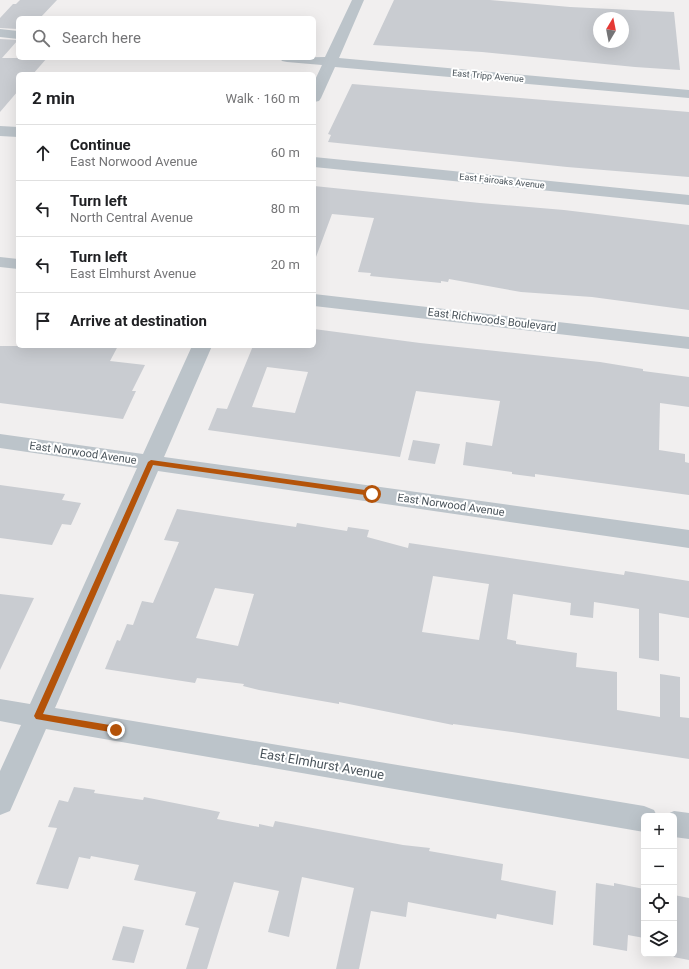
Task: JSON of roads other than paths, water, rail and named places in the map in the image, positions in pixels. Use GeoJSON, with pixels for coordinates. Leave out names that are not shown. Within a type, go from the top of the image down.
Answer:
{"type":"FeatureCollection","features":[{"type":"Feature","properties":{"kind":"street"},"geometry":{"type":"LineString","coordinates":[[316,94],[358,0]]}},
{"type":"Feature","properties":{"kind":"street"},"geometry":{"type":"LineString","coordinates":[[0,33],[16,35]]}},
{"type":"Feature","properties":{"kind":"street","name":"East Tripp Avenue"},"geometry":{"type":"LineString","coordinates":[[308,60],[689,94]]}},
{"type":"Feature","properties":{"kind":"street"},"geometry":{"type":"LineString","coordinates":[[0,131],[16,132]]}},
{"type":"Feature","properties":{"kind":"street","name":"East Fairoaks Avenue"},"geometry":{"type":"LineString","coordinates":[[316,162],[689,200]]}},
{"type":"Feature","properties":{"kind":"street"},"geometry":{"type":"LineString","coordinates":[[0,262],[16,264]]}},
{"type":"Feature","properties":{"kind":"street","name":"East Richwoods Boulevard"},"geometry":{"type":"LineString","coordinates":[[316,300],[689,343]]}},
{"type":"Feature","properties":{"kind":"street"},"geometry":{"type":"LineString","coordinates":[[0,802],[201,348]]}},
{"type":"Feature","properties":{"kind":"street","name":"East Norwood Avenue"},"geometry":{"type":"LineString","coordinates":[[0,441],[689,539]]}},
{"type":"Feature","properties":{"kind":"street","name":"East Elmhurst Avenue"},"geometry":{"type":"LineString","coordinates":[[0,710],[641,818]]}},
{"type":"Feature","properties":{"kind":"street"},"geometry":{"type":"LineString","coordinates":[[677,824],[689,826]]}}]}
